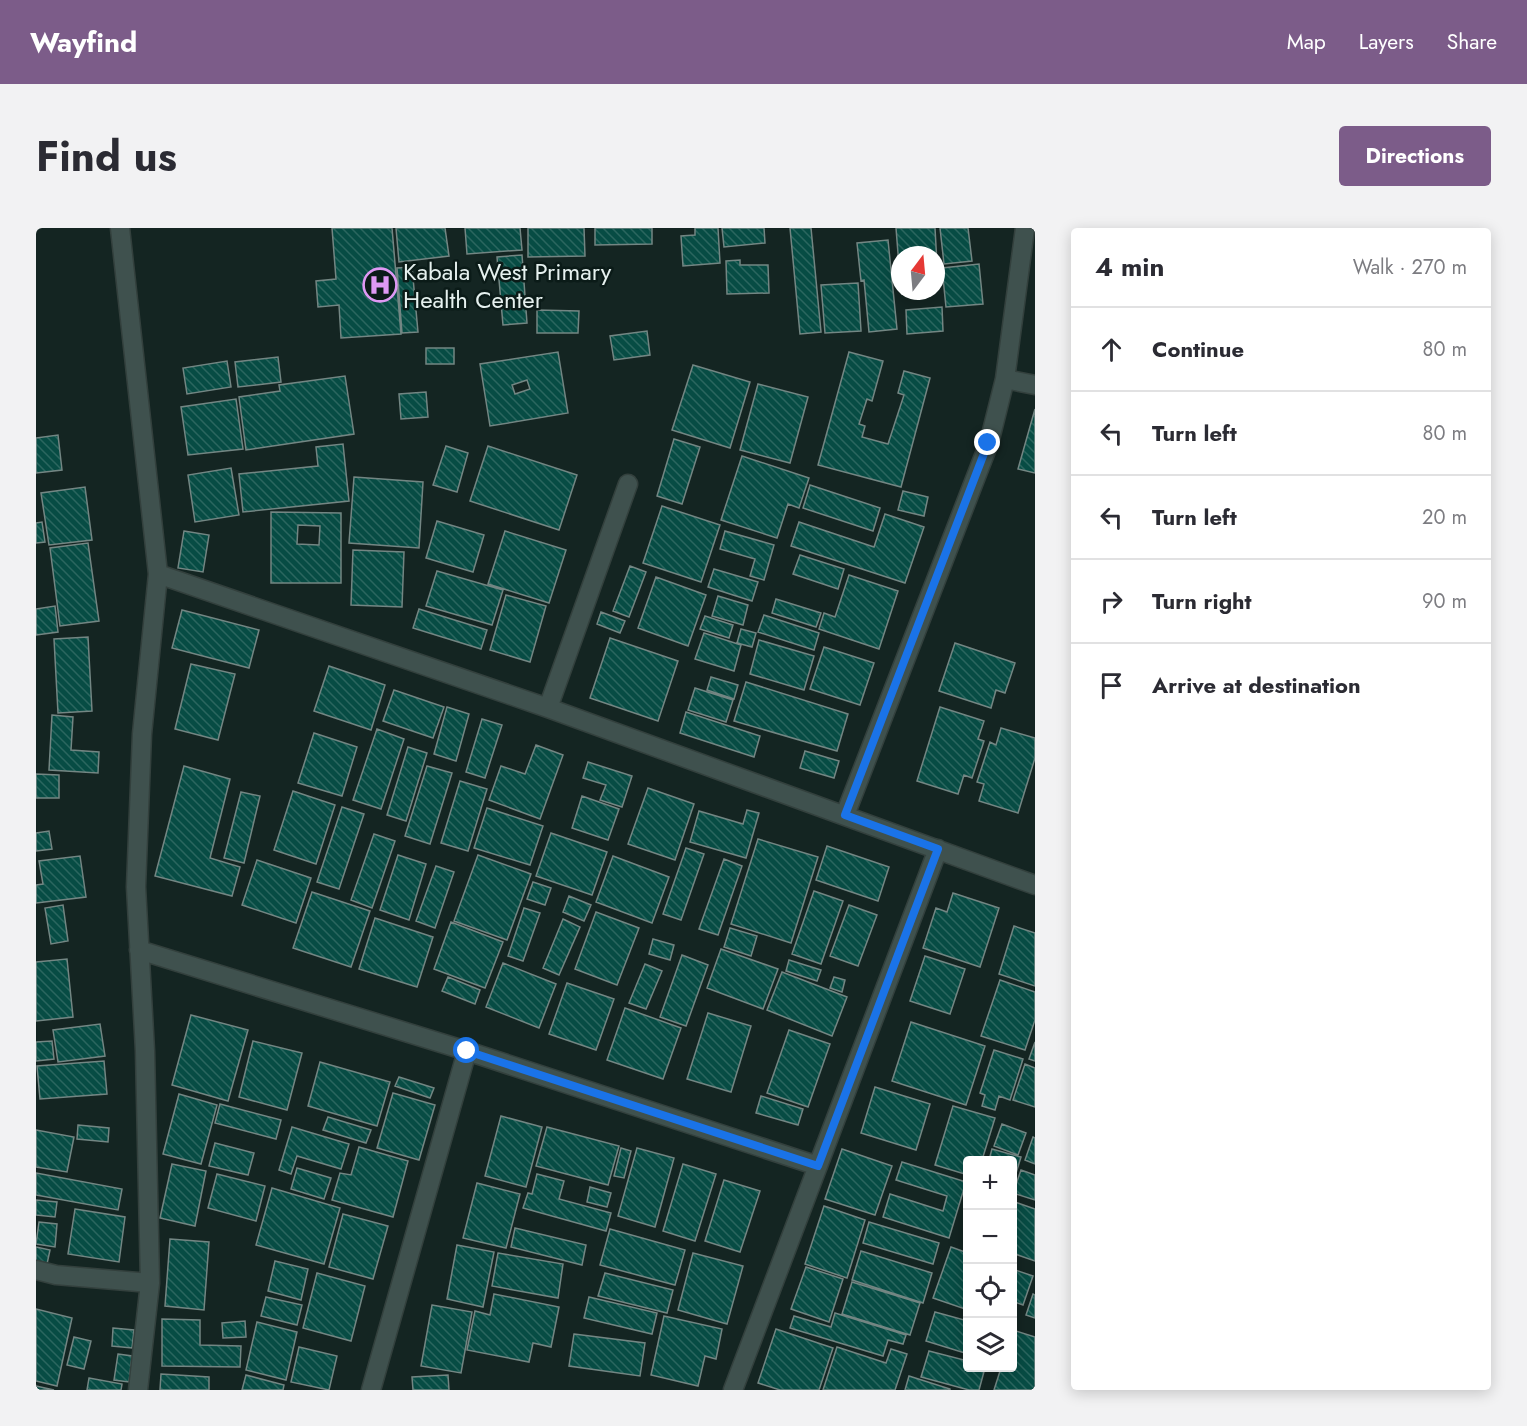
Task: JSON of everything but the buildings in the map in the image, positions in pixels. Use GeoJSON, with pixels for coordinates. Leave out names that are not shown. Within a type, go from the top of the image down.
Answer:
{"type":"FeatureCollection","features":[{"type":"Feature","properties":{"kind":"street"},"geometry":{"type":"LineString","coordinates":[[120,228],[158,574],[141,734],[136,887],[145,1051],[150,1283],[138,1390]]}},
{"type":"Feature","properties":{"kind":"street"},"geometry":{"type":"LineString","coordinates":[[845,815],[988,443],[1005,379],[1025,228]]}},
{"type":"Feature","properties":{"kind":"street"},"geometry":{"type":"LineString","coordinates":[[1005,379],[1035,385]]}},
{"type":"Feature","properties":{"kind":"street"},"geometry":{"type":"LineString","coordinates":[[548,708],[628,484]]}},
{"type":"Feature","properties":{"kind":"street"},"geometry":{"type":"LineString","coordinates":[[158,574],[548,708],[1035,885]]}},
{"type":"Feature","properties":{"kind":"street"},"geometry":{"type":"LineString","coordinates":[[733,1390],[938,849]]}},
{"type":"Feature","properties":{"kind":"street"},"geometry":{"type":"LineString","coordinates":[[140,950],[467,1051],[818,1166]]}},
{"type":"Feature","properties":{"kind":"street"},"geometry":{"type":"LineString","coordinates":[[371,1390],[467,1051]]}},
{"type":"Feature","properties":{"kind":"street"},"geometry":{"type":"LineString","coordinates":[[36,1270],[56,1275],[150,1283]]}},
{"type":"Feature","properties":{"kind":"place","name":"Kabala West Primary Health Center"},"geometry":{"type":"Point","coordinates":[380,285]}},
{"type":"Feature","properties":{"kind":"route"},"geometry":{"type":"LineString","coordinates":[[467,1051],[818,1166],[938,849],[845,815],[988,443]]}}]}
